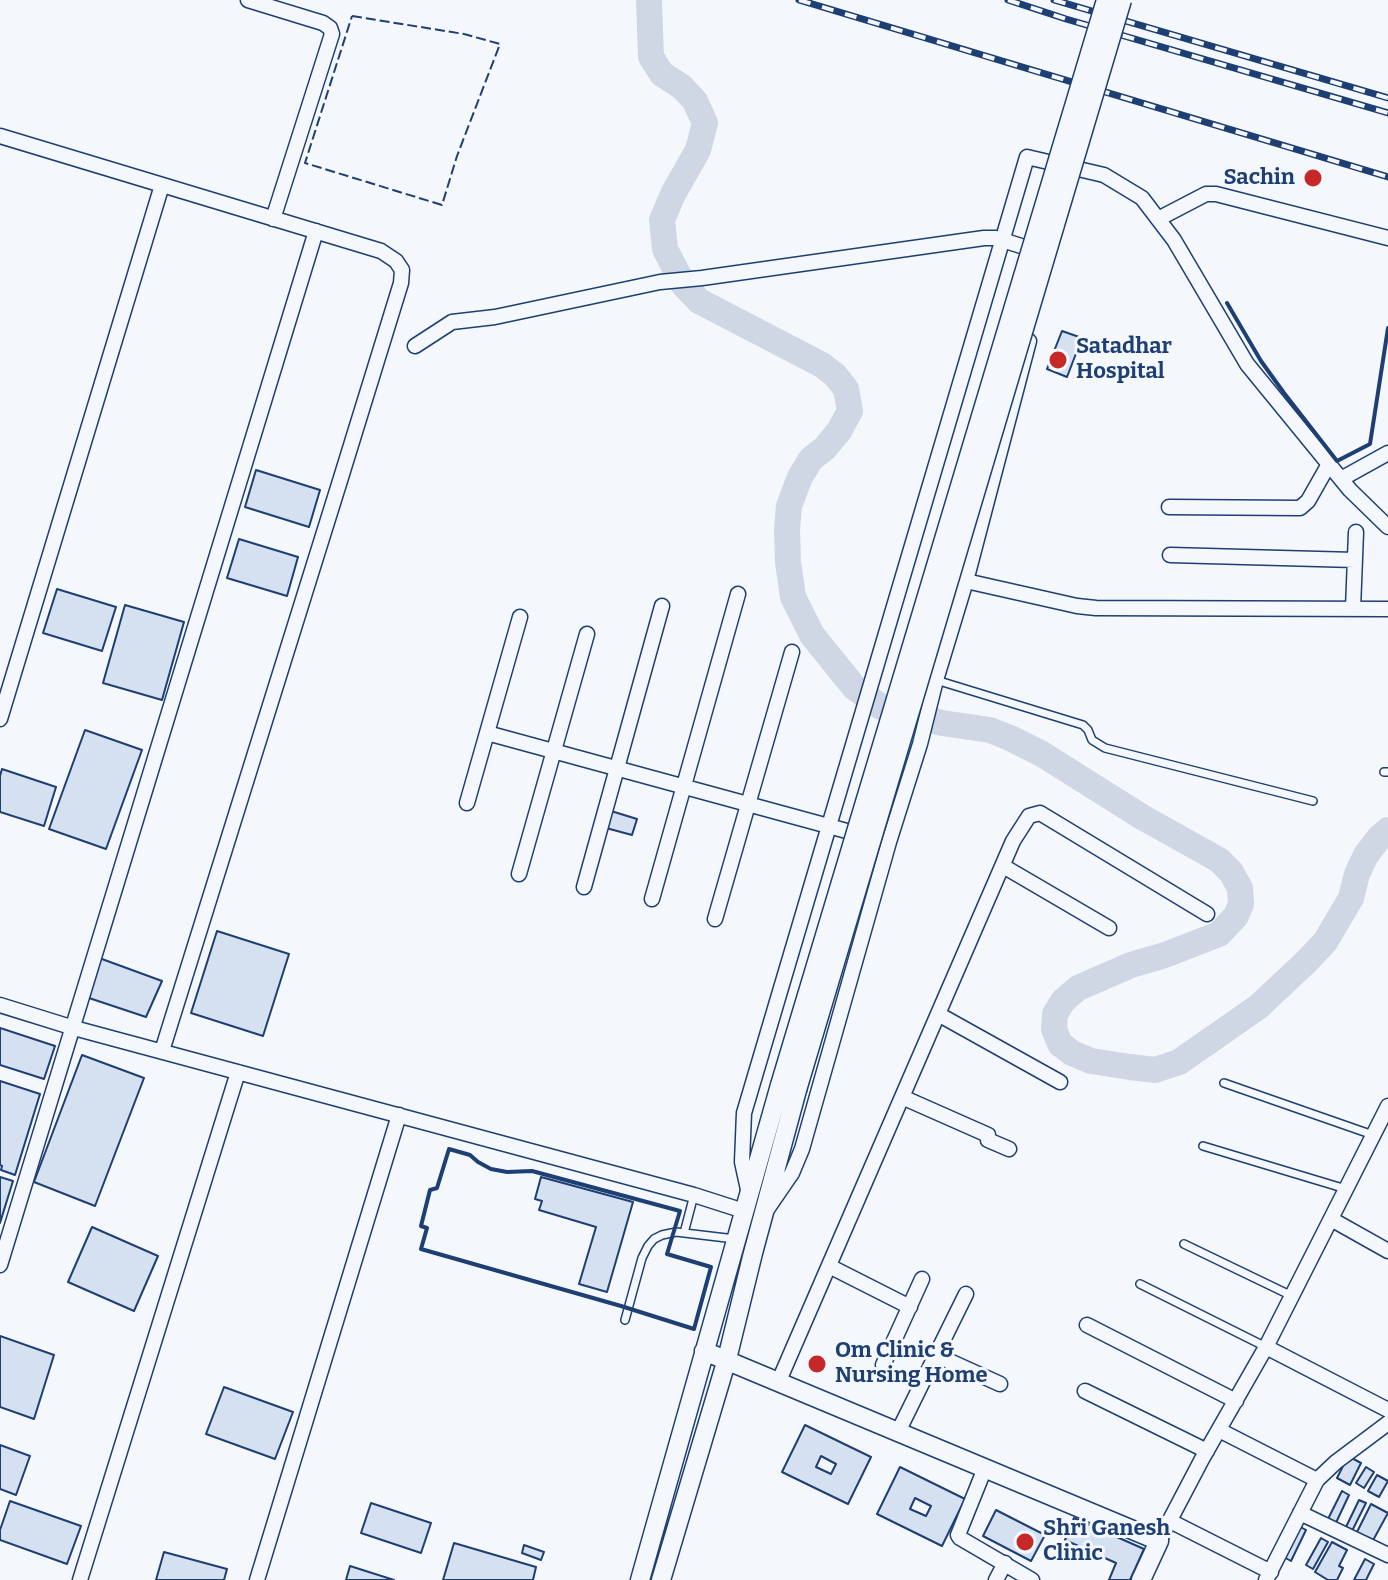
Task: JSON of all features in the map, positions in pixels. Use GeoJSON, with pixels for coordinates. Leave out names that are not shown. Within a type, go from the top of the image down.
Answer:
{"type":"FeatureCollection","features":[{"type":"Feature","properties":{"kind":"main road"},"geometry":{"type":"LineString","coordinates":[[661,1580],[727,1359],[764,1215],[788,1088],[1106,0]]}},
{"type":"Feature","properties":{"kind":"main road"},"geometry":{"type":"LineString","coordinates":[[640,1580],[746,1202],[788,1088],[1122,0]]}},
{"type":"Feature","properties":{"kind":"main road"},"geometry":{"type":"LineString","coordinates":[[704,1351],[1159,1541],[1141,1580]]}},
{"type":"Feature","properties":{"kind":"street"},"geometry":{"type":"LineString","coordinates":[[248,0],[323,23],[332,34],[273,219]]}},
{"type":"Feature","properties":{"kind":"street"},"geometry":{"type":"LineString","coordinates":[[0,136],[381,251],[402,270],[401,283],[162,1051]]}},
{"type":"Feature","properties":{"kind":"street"},"geometry":{"type":"LineString","coordinates":[[0,1005],[74,1028],[694,1195],[746,1202],[742,1162],[744,1113],[1027,157],[1104,175],[1142,198],[1174,240],[1247,364],[1350,490],[1388,527]]}},
{"type":"Feature","properties":{"kind":"street"},"geometry":{"type":"LineString","coordinates":[[764,1215],[792,1173],[802,1149],[966,581],[1051,256],[1077,169]]}},
{"type":"Feature","properties":{"kind":"street"},"geometry":{"type":"LineString","coordinates":[[0,719],[162,185]]}},
{"type":"Feature","properties":{"kind":"street"},"geometry":{"type":"LineString","coordinates":[[1158,219],[1206,194],[1216,194],[1388,238]]}},
{"type":"Feature","properties":{"kind":"street"},"geometry":{"type":"LineString","coordinates":[[0,1265],[316,231]]}},
{"type":"Feature","properties":{"kind":"street"},"geometry":{"type":"LineString","coordinates":[[415,346],[452,322],[495,317],[660,282],[984,238],[1002,240],[1051,256]]}},
{"type":"Feature","properties":{"kind":"street"},"geometry":{"type":"LineString","coordinates":[[1341,479],[1388,453]]}},
{"type":"Feature","properties":{"kind":"street"},"geometry":{"type":"LineString","coordinates":[[1169,507],[1300,508],[1308,501],[1329,464]]}},
{"type":"Feature","properties":{"kind":"street"},"geometry":{"type":"LineString","coordinates":[[1353,609],[1356,532]]}},
{"type":"Feature","properties":{"kind":"street"},"geometry":{"type":"LineString","coordinates":[[1170,555],[1355,560]]}},
{"type":"Feature","properties":{"kind":"street"},"geometry":{"type":"LineString","coordinates":[[966,581],[1096,608],[1388,609]]}},
{"type":"Feature","properties":{"kind":"street"},"geometry":{"type":"LineString","coordinates":[[652,899],[738,594]]}},
{"type":"Feature","properties":{"kind":"street"},"geometry":{"type":"LineString","coordinates":[[584,887],[662,606]]}},
{"type":"Feature","properties":{"kind":"street"},"geometry":{"type":"LineString","coordinates":[[467,803],[520,617]]}},
{"type":"Feature","properties":{"kind":"street"},"geometry":{"type":"LineString","coordinates":[[519,874],[587,634]]}},
{"type":"Feature","properties":{"kind":"street"},"geometry":{"type":"LineString","coordinates":[[715,919],[792,652]]}},
{"type":"Feature","properties":{"kind":"street"},"geometry":{"type":"LineString","coordinates":[[487,733],[889,842]]}},
{"type":"Feature","properties":{"kind":"street"},"geometry":{"type":"LineString","coordinates":[[778,1383],[1013,841],[1029,816],[1040,813],[1207,914]]}},
{"type":"Feature","properties":{"kind":"street"},"geometry":{"type":"LineString","coordinates":[[1003,866],[1109,928]]}},
{"type":"Feature","properties":{"kind":"street"},"geometry":{"type":"LineString","coordinates":[[938,1014],[1060,1082]]}},
{"type":"Feature","properties":{"kind":"street"},"geometry":{"type":"LineString","coordinates":[[80,1580],[238,1072]]}},
{"type":"Feature","properties":{"kind":"street"},"geometry":{"type":"LineString","coordinates":[[902,1097],[988,1135],[988,1140],[1009,1149]]}},
{"type":"Feature","properties":{"kind":"street"},"geometry":{"type":"LineString","coordinates":[[1159,1541],[1266,1347],[1388,1106]]}},
{"type":"Feature","properties":{"kind":"street"},"geometry":{"type":"LineString","coordinates":[[257,1580],[399,1115]]}},
{"type":"Feature","properties":{"kind":"street"},"geometry":{"type":"LineString","coordinates":[[1331,1219],[1388,1251]]}},
{"type":"Feature","properties":{"kind":"street"},"geometry":{"type":"LineString","coordinates":[[829,1266],[910,1307]]}},
{"type":"Feature","properties":{"kind":"street"},"geometry":{"type":"LineString","coordinates":[[883,1365],[922,1279]]}},
{"type":"Feature","properties":{"kind":"street"},"geometry":{"type":"LineString","coordinates":[[898,1432],[966,1294]]}},
{"type":"Feature","properties":{"kind":"street"},"geometry":{"type":"LineString","coordinates":[[1087,1325],[1236,1401]]}},
{"type":"Feature","properties":{"kind":"street"},"geometry":{"type":"LineString","coordinates":[[1266,1347],[1387,1407]]}},
{"type":"Feature","properties":{"kind":"street"},"geometry":{"type":"LineString","coordinates":[[936,1355],[1000,1384]]}},
{"type":"Feature","properties":{"kind":"street"},"geometry":{"type":"LineString","coordinates":[[1085,1391],[1207,1451]]}},
{"type":"Feature","properties":{"kind":"street"},"geometry":{"type":"LineString","coordinates":[[1170,1521],[1268,1576],[1317,1480],[1388,1423]]}},
{"type":"Feature","properties":{"kind":"street"},"geometry":{"type":"LineString","coordinates":[[1219,1430],[1317,1480]]}},
{"type":"Feature","properties":{"kind":"street"},"geometry":{"type":"LineString","coordinates":[[985,1468],[958,1535],[1032,1580]]}},
{"type":"Feature","properties":{"kind":"street"},"geometry":{"type":"LineString","coordinates":[[1300,1513],[1388,1555]]}},
{"type":"Feature","properties":{"kind":"street"},"geometry":{"type":"LineString","coordinates":[[996,1580],[1005,1563]]}},
{"type":"Feature","properties":{"kind":"lane"},"geometry":{"type":"LineString","coordinates":[[936,684],[1083,725],[1092,740],[1105,748],[1313,801]]}},
{"type":"Feature","properties":{"kind":"lane"},"geometry":{"type":"LineString","coordinates":[[1224,1083],[1373,1135]]}},
{"type":"Feature","properties":{"kind":"lane"},"geometry":{"type":"LineString","coordinates":[[1203,1146],[1346,1189]]}},
{"type":"Feature","properties":{"kind":"lane"},"geometry":{"type":"LineString","coordinates":[[684,1233],[694,1195]]}},
{"type":"Feature","properties":{"kind":"lane"},"geometry":{"type":"LineString","coordinates":[[625,1320],[642,1258],[648,1246],[662,1235],[676,1232],[736,1239]]}},
{"type":"Feature","properties":{"kind":"lane"},"geometry":{"type":"LineString","coordinates":[[1184,1244],[1292,1296]]}},
{"type":"Feature","properties":{"kind":"lane"},"geometry":{"type":"LineString","coordinates":[[1140,1284],[1266,1347]]}},
{"type":"Feature","properties":{"kind":"building"},"geometry":{"type":"Polygon","coordinates":[[[1062,331],[1082,338],[1067,377],[1047,369],[1062,331]]]}},
{"type":"Feature","properties":{"kind":"building"},"geometry":{"type":"Polygon","coordinates":[[[256,470],[320,490],[309,527],[245,507],[256,470]]]}},
{"type":"Feature","properties":{"kind":"building"},"geometry":{"type":"Polygon","coordinates":[[[239,539],[298,557],[287,596],[227,578],[239,539]]]}},
{"type":"Feature","properties":{"kind":"building"},"geometry":{"type":"Polygon","coordinates":[[[57,589],[116,607],[102,651],[43,633],[57,589]]]}},
{"type":"Feature","properties":{"kind":"building"},"geometry":{"type":"Polygon","coordinates":[[[125,605],[184,622],[162,700],[103,683],[125,605]]]}},
{"type":"Feature","properties":{"kind":"building"},"geometry":{"type":"Polygon","coordinates":[[[85,730],[142,750],[106,849],[49,829],[85,730]]]}},
{"type":"Feature","properties":{"kind":"building"},"geometry":{"type":"Polygon","coordinates":[[[2,769],[56,787],[44,826],[0,812],[2,769]]]}},
{"type":"Feature","properties":{"kind":"building"},"geometry":{"type":"Polygon","coordinates":[[[611,811],[637,819],[632,835],[606,828],[611,811]]]}},
{"type":"Feature","properties":{"kind":"building"},"geometry":{"type":"Polygon","coordinates":[[[217,931],[289,954],[263,1036],[191,1013],[217,931]]]}},
{"type":"Feature","properties":{"kind":"building"},"geometry":{"type":"Polygon","coordinates":[[[91,955],[162,981],[146,1017],[80,995],[91,955]]]}},
{"type":"Feature","properties":{"kind":"building"},"geometry":{"type":"Polygon","coordinates":[[[0,1028],[55,1046],[44,1079],[0,1065],[0,1028]]]}},
{"type":"Feature","properties":{"kind":"building"},"geometry":{"type":"Polygon","coordinates":[[[82,1055],[144,1078],[95,1206],[34,1182],[82,1055]]]}},
{"type":"Feature","properties":{"kind":"building"},"geometry":{"type":"Polygon","coordinates":[[[0,1081],[40,1094],[15,1175],[1,1170],[0,1165],[0,1081]]]}},
{"type":"Feature","properties":{"kind":"building"},"geometry":{"type":"Polygon","coordinates":[[[0,1177],[13,1181],[0,1223],[0,1177]]]}},
{"type":"Feature","properties":{"kind":"building"},"geometry":{"type":"Polygon","coordinates":[[[541,1177],[633,1202],[607,1292],[579,1284],[596,1227],[539,1210],[542,1201],[535,1199],[541,1177]]]}},
{"type":"Feature","properties":{"kind":"building"},"geometry":{"type":"Polygon","coordinates":[[[92,1227],[158,1256],[134,1311],[68,1282],[92,1227]]]}},
{"type":"Feature","properties":{"kind":"building"},"geometry":{"type":"Polygon","coordinates":[[[0,1336],[54,1355],[34,1419],[0,1407],[0,1336]]]}},
{"type":"Feature","properties":{"kind":"building"},"geometry":{"type":"Polygon","coordinates":[[[224,1387],[293,1412],[275,1459],[206,1434],[224,1387]]]}},
{"type":"Feature","properties":{"kind":"building"},"geometry":{"type":"Polygon","coordinates":[[[805,1425],[871,1457],[848,1504],[782,1472],[805,1425]],[[821,1456],[816,1467],[831,1474],[836,1464],[821,1456]]]}},
{"type":"Feature","properties":{"kind":"building"},"geometry":{"type":"Polygon","coordinates":[[[0,1445],[30,1456],[16,1495],[0,1489],[0,1445]]]}},
{"type":"Feature","properties":{"kind":"building"},"geometry":{"type":"Polygon","coordinates":[[[1348,1456],[1361,1463],[1350,1485],[1337,1478],[1348,1456]]]}},
{"type":"Feature","properties":{"kind":"building"},"geometry":{"type":"Polygon","coordinates":[[[900,1467],[965,1499],[942,1546],[877,1514],[900,1467]],[[915,1498],[910,1509],[926,1516],[931,1506],[915,1498]]]}},
{"type":"Feature","properties":{"kind":"building"},"geometry":{"type":"Polygon","coordinates":[[[1366,1467],[1374,1472],[1364,1488],[1356,1483],[1366,1467]]]}},
{"type":"Feature","properties":{"kind":"building"},"geometry":{"type":"Polygon","coordinates":[[[1377,1475],[1388,1481],[1379,1497],[1368,1491],[1377,1475]]]}},
{"type":"Feature","properties":{"kind":"building"},"geometry":{"type":"Polygon","coordinates":[[[1342,1491],[1349,1495],[1334,1527],[1326,1523],[1342,1491]]]}},
{"type":"Feature","properties":{"kind":"building"},"geometry":{"type":"Polygon","coordinates":[[[1359,1500],[1366,1503],[1351,1533],[1345,1529],[1359,1500]]]}},
{"type":"Feature","properties":{"kind":"building"},"geometry":{"type":"Polygon","coordinates":[[[10,1501],[81,1526],[67,1564],[0,1540],[0,1530],[10,1501]]]}},
{"type":"Feature","properties":{"kind":"building"},"geometry":{"type":"Polygon","coordinates":[[[371,1503],[431,1523],[421,1553],[361,1533],[371,1503]]]}},
{"type":"Feature","properties":{"kind":"building"},"geometry":{"type":"Polygon","coordinates":[[[1371,1504],[1388,1513],[1371,1544],[1355,1536],[1371,1504]]]}},
{"type":"Feature","properties":{"kind":"building"},"geometry":{"type":"Polygon","coordinates":[[[996,1510],[1045,1535],[1031,1561],[983,1536],[996,1510]]]}},
{"type":"Feature","properties":{"kind":"building"},"geometry":{"type":"Polygon","coordinates":[[[1074,1518],[1144,1549],[1130,1580],[1109,1580],[1116,1563],[1065,1540],[1074,1518]]]}},
{"type":"Feature","properties":{"kind":"building"},"geometry":{"type":"Polygon","coordinates":[[[1297,1525],[1306,1530],[1291,1561],[1282,1556],[1297,1525]]]}},
{"type":"Feature","properties":{"kind":"building"},"geometry":{"type":"Polygon","coordinates":[[[1321,1538],[1328,1542],[1313,1569],[1306,1565],[1321,1538]]]}},
{"type":"Feature","properties":{"kind":"building"},"geometry":{"type":"Polygon","coordinates":[[[1332,1542],[1347,1550],[1339,1566],[1343,1568],[1337,1580],[1328,1580],[1315,1572],[1332,1542]]]}},
{"type":"Feature","properties":{"kind":"building"},"geometry":{"type":"Polygon","coordinates":[[[454,1543],[536,1567],[533,1580],[443,1580],[454,1543]]]}},
{"type":"Feature","properties":{"kind":"building"},"geometry":{"type":"Polygon","coordinates":[[[524,1545],[544,1552],[541,1560],[522,1553],[524,1545]]]}},
{"type":"Feature","properties":{"kind":"building"},"geometry":{"type":"Polygon","coordinates":[[[164,1552],[227,1569],[224,1580],[156,1580],[164,1552]]]}},
{"type":"Feature","properties":{"kind":"building"},"geometry":{"type":"Polygon","coordinates":[[[1365,1559],[1374,1564],[1366,1580],[1354,1580],[1365,1559]]]}},
{"type":"Feature","properties":{"kind":"building"},"geometry":{"type":"Polygon","coordinates":[[[350,1566],[394,1580],[346,1580],[350,1566]]]}},
{"type":"Feature","properties":{"kind":"waterway"},"geometry":{"type":"LineString","coordinates":[[649,0],[651,57],[662,74],[682,87],[695,101],[705,123],[698,150],[662,220],[665,249],[683,284],[699,301],[822,365],[846,389],[850,411],[839,431],[811,459],[789,506],[788,562],[793,597],[812,635],[854,687],[881,707],[942,723],[990,730],[1042,754],[1142,817],[1219,860],[1240,888],[1241,904],[1236,916],[1219,934],[1131,965],[1078,988],[1063,1001],[1055,1014],[1054,1029],[1060,1044],[1091,1061],[1130,1067],[1155,1070],[1179,1062],[1258,1007],[1325,942],[1351,898],[1366,855],[1388,830]]}},
{"type":"Feature","properties":{"kind":"railway"},"geometry":{"type":"LineString","coordinates":[[799,0],[1388,177]]}},
{"type":"Feature","properties":{"kind":"railway"},"geometry":{"type":"LineString","coordinates":[[1008,0],[1388,113]]}},
{"type":"Feature","properties":{"kind":"railway"},"geometry":{"type":"LineString","coordinates":[[1054,0],[1388,98]]}},
{"type":"Feature","properties":{"kind":"fence"},"geometry":{"type":"LineString","coordinates":[[352,16],[464,34],[500,44],[457,156],[442,205],[305,163],[352,16]]}},
{"type":"Feature","properties":{"kind":"wall"},"geometry":{"type":"LineString","coordinates":[[1227,303],[1261,361],[1337,461],[1370,444],[1388,328]]}},
{"type":"Feature","properties":{"kind":"wall"},"geometry":{"type":"LineString","coordinates":[[449,1149],[470,1155],[491,1169],[532,1171],[680,1211],[667,1254],[711,1267],[694,1329],[421,1249],[427,1228],[421,1226],[430,1190],[437,1188],[449,1149]]}},
{"type":"Feature","properties":{"kind":"place","name":"Sachin"},"geometry":{"type":"Point","coordinates":[1313,178]}},
{"type":"Feature","properties":{"kind":"place","name":"Satadhar Hospital"},"geometry":{"type":"Point","coordinates":[1058,360]}},
{"type":"Feature","properties":{"kind":"place","name":"Om Clinic & Nursing Home"},"geometry":{"type":"Point","coordinates":[817,1364]}},
{"type":"Feature","properties":{"kind":"place","name":"Shri Ganesh Clinic"},"geometry":{"type":"Point","coordinates":[1025,1542]}}]}
